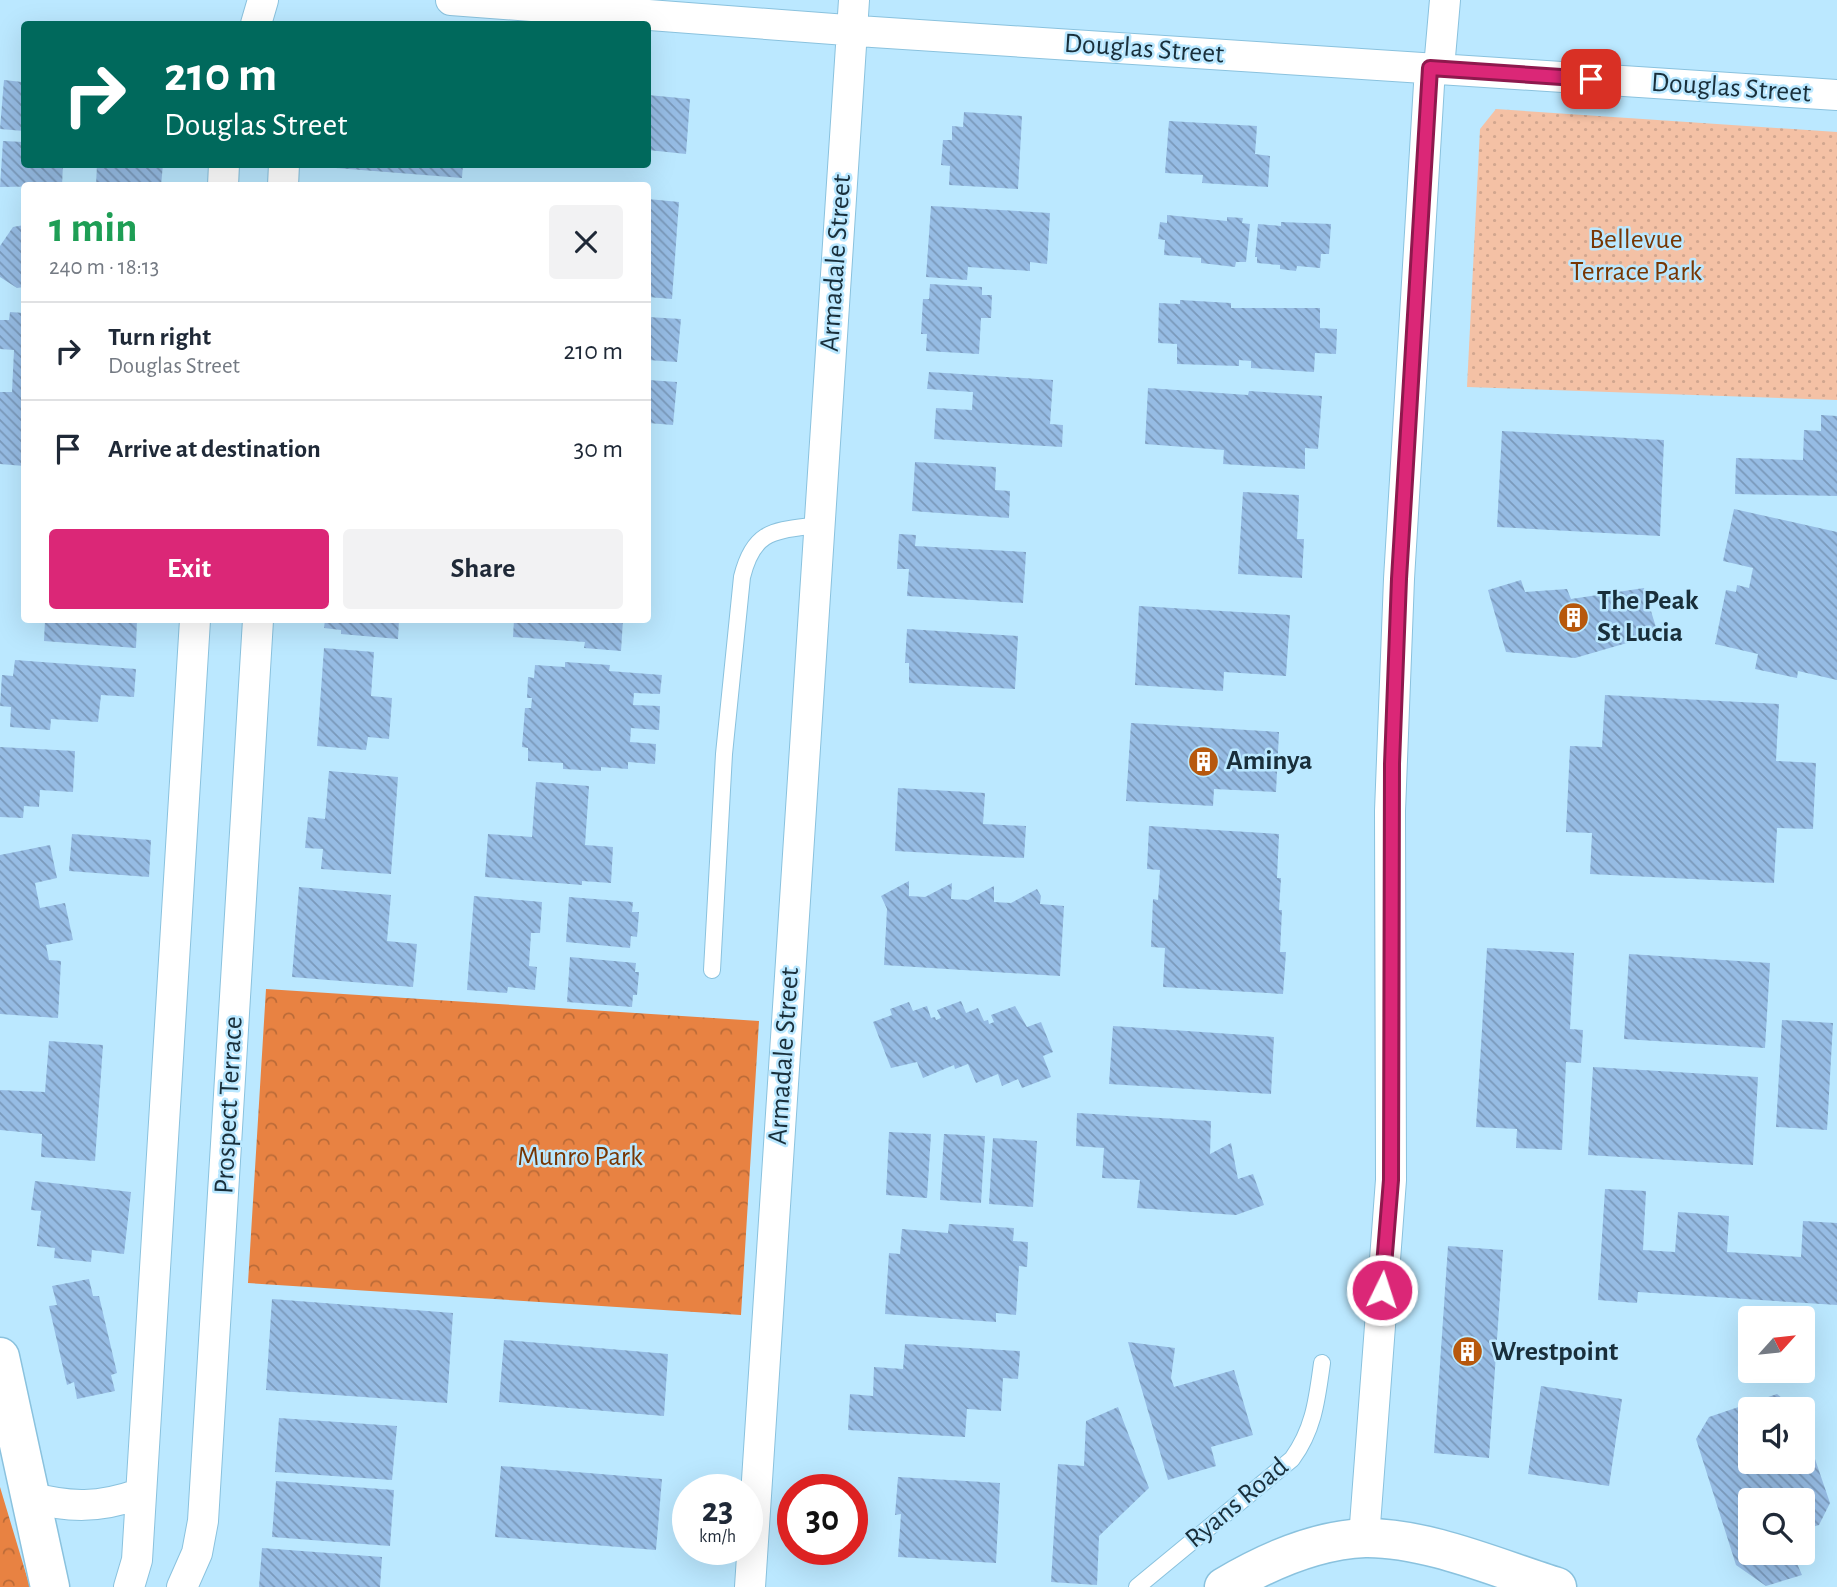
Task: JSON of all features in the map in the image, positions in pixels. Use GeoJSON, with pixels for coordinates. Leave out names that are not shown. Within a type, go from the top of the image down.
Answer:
{"type":"FeatureCollection","features":[{"type":"Feature","properties":{"kind":"street"},"geometry":{"type":"LineString","coordinates":[[257,21],[266,0]]}},
{"type":"Feature","properties":{"kind":"street"},"geometry":{"type":"LineString","coordinates":[[266,0],[270,21]]}},
{"type":"Feature","properties":{"kind":"street","name":"Douglas Street"},"geometry":{"type":"LineString","coordinates":[[451,0],[852,30],[1837,94]]}},
{"type":"Feature","properties":{"kind":"street","name":"Armadale Street"},"geometry":{"type":"LineString","coordinates":[[750,1587],[854,0]]}},
{"type":"Feature","properties":{"kind":"street"},"geometry":{"type":"LineString","coordinates":[[1364,1538],[1391,1180],[1391,785],[1399,579],[1435,68],[1445,0]]}},
{"type":"Feature","properties":{"kind":"street"},"geometry":{"type":"LineString","coordinates":[[129,1587],[136,1570],[195,623]]}},
{"type":"Feature","properties":{"kind":"street","name":"Prospect Terrace"},"geometry":{"type":"LineString","coordinates":[[183,1587],[197,1553],[203,1521],[258,623]]}},
{"type":"Feature","properties":{"kind":"street"},"geometry":{"type":"LineString","coordinates":[[0,1357],[50,1587]]}},
{"type":"Feature","properties":{"kind":"street"},"geometry":{"type":"LineString","coordinates":[[30,1497],[64,1506],[85,1507],[139,1494]]}},
{"type":"Feature","properties":{"kind":"street"},"geometry":{"type":"LineString","coordinates":[[1238,1583],[1293,1552],[1364,1538],[1424,1546],[1557,1587]]}},
{"type":"Feature","properties":{"kind":"lane"},"geometry":{"type":"LineString","coordinates":[[712,970],[724,754],[742,577],[748,554],[761,538],[779,530],[819,525]]}},
{"type":"Feature","properties":{"kind":"lane","name":"Ryans Road"},"geometry":{"type":"LineString","coordinates":[[1137,1587],[1292,1459],[1306,1439],[1314,1417],[1322,1363]]}},
{"type":"Feature","properties":{"kind":"green space","name":"Bellevue Terrace Park"},"geometry":{"type":"Polygon","coordinates":[[[1496,109],[1837,132],[1837,400],[1467,387],[1480,129],[1496,109]]]}},
{"type":"Feature","properties":{"kind":"green space","name":"Munro Park"},"geometry":{"type":"Polygon","coordinates":[[[266,989],[759,1021],[741,1315],[248,1283],[266,989]]]}},
{"type":"Feature","properties":{"kind":"green space"},"geometry":{"type":"Polygon","coordinates":[[[0,1487],[30,1587],[0,1587],[0,1487]]]}},
{"type":"Feature","properties":{"kind":"building"},"geometry":{"type":"Polygon","coordinates":[[[4,80],[21,82],[21,131],[0,129],[4,80]]]}},
{"type":"Feature","properties":{"kind":"building"},"geometry":{"type":"Polygon","coordinates":[[[651,95],[690,99],[686,154],[651,150],[651,95]]]}},
{"type":"Feature","properties":{"kind":"building"},"geometry":{"type":"Polygon","coordinates":[[[964,112],[1022,116],[1018,189],[949,185],[950,166],[941,165],[943,140],[952,140],[952,126],[963,127],[964,112]]]}},
{"type":"Feature","properties":{"kind":"building"},"geometry":{"type":"Polygon","coordinates":[[[1169,121],[1257,126],[1255,154],[1270,156],[1268,187],[1202,183],[1203,175],[1165,173],[1169,121]]]}},
{"type":"Feature","properties":{"kind":"building"},"geometry":{"type":"Polygon","coordinates":[[[3,141],[21,142],[21,168],[63,168],[62,182],[21,182],[21,187],[0,187],[3,141]]]}},
{"type":"Feature","properties":{"kind":"building"},"geometry":{"type":"Polygon","coordinates":[[[97,168],[163,168],[161,182],[96,182],[97,168]]]}},
{"type":"Feature","properties":{"kind":"building"},"geometry":{"type":"Polygon","coordinates":[[[336,168],[463,168],[462,178],[336,168]]]}},
{"type":"Feature","properties":{"kind":"building"},"geometry":{"type":"Polygon","coordinates":[[[651,199],[679,202],[672,299],[651,297],[651,199]]]}},
{"type":"Feature","properties":{"kind":"building"},"geometry":{"type":"Polygon","coordinates":[[[931,206],[1050,213],[1047,264],[1030,262],[1030,271],[968,267],[967,280],[926,277],[931,206]]]}},
{"type":"Feature","properties":{"kind":"building"},"geometry":{"type":"Polygon","coordinates":[[[1167,215],[1227,221],[1227,217],[1243,218],[1242,223],[1250,224],[1246,262],[1236,262],[1235,267],[1201,263],[1201,258],[1164,255],[1165,240],[1158,239],[1160,222],[1167,223],[1167,215]]]}},
{"type":"Feature","properties":{"kind":"building"},"geometry":{"type":"Polygon","coordinates":[[[1281,222],[1331,224],[1329,254],[1321,254],[1320,268],[1297,266],[1296,271],[1280,269],[1280,265],[1257,263],[1255,257],[1258,224],[1281,226],[1281,222]]]}},
{"type":"Feature","properties":{"kind":"building"},"geometry":{"type":"Polygon","coordinates":[[[21,226],[21,287],[17,288],[0,277],[0,246],[13,227],[21,226]]]}},
{"type":"Feature","properties":{"kind":"building"},"geometry":{"type":"Polygon","coordinates":[[[930,284],[982,287],[982,295],[992,295],[991,318],[981,318],[979,354],[926,351],[927,334],[921,334],[923,299],[929,299],[930,284]]]}},
{"type":"Feature","properties":{"kind":"building"},"geometry":{"type":"Polygon","coordinates":[[[1180,300],[1231,303],[1231,308],[1320,308],[1320,328],[1337,329],[1336,354],[1315,353],[1314,372],[1251,368],[1251,361],[1239,360],[1239,366],[1177,364],[1177,344],[1158,343],[1159,303],[1180,304],[1180,300]]]}},
{"type":"Feature","properties":{"kind":"building"},"geometry":{"type":"Polygon","coordinates":[[[10,312],[21,313],[21,466],[0,464],[0,392],[12,392],[14,350],[0,349],[0,320],[9,320],[10,312]]]}},
{"type":"Feature","properties":{"kind":"building"},"geometry":{"type":"Polygon","coordinates":[[[651,317],[681,319],[677,362],[651,360],[651,317]]]}},
{"type":"Feature","properties":{"kind":"building"},"geometry":{"type":"Polygon","coordinates":[[[929,372],[1053,380],[1050,424],[1063,425],[1062,447],[934,439],[936,408],[972,410],[973,392],[927,389],[929,372]]]}},
{"type":"Feature","properties":{"kind":"building"},"geometry":{"type":"Polygon","coordinates":[[[651,380],[677,382],[673,425],[651,423],[651,380]]]}},
{"type":"Feature","properties":{"kind":"building"},"geometry":{"type":"Polygon","coordinates":[[[1148,388],[1248,395],[1249,391],[1322,396],[1318,449],[1305,448],[1305,469],[1223,464],[1224,450],[1145,444],[1148,388]]]}},
{"type":"Feature","properties":{"kind":"building"},"geometry":{"type":"Polygon","coordinates":[[[1821,415],[1837,416],[1837,496],[1735,494],[1736,458],[1803,460],[1804,430],[1821,431],[1821,415]]]}},
{"type":"Feature","properties":{"kind":"building"},"geometry":{"type":"Polygon","coordinates":[[[1502,431],[1664,440],[1660,536],[1497,527],[1502,431]]]}},
{"type":"Feature","properties":{"kind":"building"},"geometry":{"type":"Polygon","coordinates":[[[915,462],[996,467],[995,490],[1010,491],[1009,518],[912,511],[915,462]]]}},
{"type":"Feature","properties":{"kind":"building"},"geometry":{"type":"Polygon","coordinates":[[[1243,492],[1299,495],[1297,539],[1304,539],[1302,578],[1238,574],[1243,492]]]}},
{"type":"Feature","properties":{"kind":"building"},"geometry":{"type":"Polygon","coordinates":[[[1734,509],[1837,532],[1837,680],[1798,671],[1797,678],[1755,669],[1758,654],[1715,644],[1726,590],[1736,592],[1737,585],[1749,588],[1753,568],[1723,561],[1734,509]]]}},
{"type":"Feature","properties":{"kind":"building"},"geometry":{"type":"Polygon","coordinates":[[[899,534],[916,535],[915,546],[1026,552],[1023,603],[907,596],[909,569],[897,569],[899,534]]]}},
{"type":"Feature","properties":{"kind":"building","name":"The Peak St Lucia"},"geometry":{"type":"Polygon","coordinates":[[[1521,580],[1525,592],[1567,589],[1571,599],[1644,588],[1658,634],[1575,658],[1506,652],[1488,590],[1521,580]]]}},
{"type":"Feature","properties":{"kind":"building"},"geometry":{"type":"Polygon","coordinates":[[[1139,606],[1290,615],[1286,676],[1224,672],[1223,691],[1135,685],[1139,606]]]}},
{"type":"Feature","properties":{"kind":"building"},"geometry":{"type":"Polygon","coordinates":[[[45,623],[137,623],[136,648],[44,641],[45,623]]]}},
{"type":"Feature","properties":{"kind":"building"},"geometry":{"type":"Polygon","coordinates":[[[325,623],[399,623],[398,639],[341,634],[341,630],[324,628],[325,623]]]}},
{"type":"Feature","properties":{"kind":"building"},"geometry":{"type":"Polygon","coordinates":[[[514,623],[623,623],[621,651],[584,648],[585,642],[513,637],[514,623]]]}},
{"type":"Feature","properties":{"kind":"building"},"geometry":{"type":"Polygon","coordinates":[[[907,629],[1018,636],[1015,689],[909,683],[909,663],[905,663],[907,629]]]}},
{"type":"Feature","properties":{"kind":"building"},"geometry":{"type":"Polygon","coordinates":[[[324,648],[374,652],[371,696],[392,698],[389,739],[368,737],[366,750],[317,746],[324,648]]]}},
{"type":"Feature","properties":{"kind":"building"},"geometry":{"type":"Polygon","coordinates":[[[15,660],[136,669],[134,697],[101,695],[98,722],[51,719],[50,730],[10,727],[11,707],[0,706],[2,675],[13,676],[15,660]]]}},
{"type":"Feature","properties":{"kind":"building"},"geometry":{"type":"Polygon","coordinates":[[[565,662],[610,665],[609,671],[662,675],[660,694],[634,693],[633,705],[660,706],[659,730],[631,728],[630,742],[656,744],[655,764],[628,762],[628,769],[601,767],[601,771],[563,769],[563,763],[528,761],[528,748],[522,747],[525,708],[531,708],[532,698],[527,698],[528,677],[534,678],[535,665],[565,667],[565,662]]]}},
{"type":"Feature","properties":{"kind":"building"},"geometry":{"type":"Polygon","coordinates":[[[1605,695],[1779,704],[1776,761],[1816,763],[1813,829],[1777,828],[1774,883],[1590,874],[1592,833],[1566,832],[1570,746],[1602,747],[1605,695]]]}},
{"type":"Feature","properties":{"kind":"building","name":"Aminya"},"geometry":{"type":"Polygon","coordinates":[[[1131,723],[1279,732],[1276,792],[1214,789],[1213,806],[1126,801],[1131,723]]]}},
{"type":"Feature","properties":{"kind":"building"},"geometry":{"type":"Polygon","coordinates":[[[0,747],[75,751],[73,792],[40,790],[39,807],[24,806],[23,818],[0,817],[0,747]]]}},
{"type":"Feature","properties":{"kind":"building"},"geometry":{"type":"Polygon","coordinates":[[[329,771],[398,777],[391,874],[321,869],[323,849],[305,848],[308,817],[325,819],[329,771]]]}},
{"type":"Feature","properties":{"kind":"building"},"geometry":{"type":"Polygon","coordinates":[[[536,782],[589,786],[585,845],[613,847],[611,883],[582,881],[582,885],[485,877],[488,834],[532,837],[536,782]]]}},
{"type":"Feature","properties":{"kind":"building"},"geometry":{"type":"Polygon","coordinates":[[[898,788],[985,793],[983,824],[1026,826],[1024,858],[895,851],[898,788]]]}},
{"type":"Feature","properties":{"kind":"building"},"geometry":{"type":"Polygon","coordinates":[[[1149,826],[1279,834],[1277,878],[1281,878],[1280,952],[1286,952],[1283,994],[1163,987],[1165,948],[1151,947],[1153,899],[1158,900],[1160,870],[1147,869],[1149,826]]]}},
{"type":"Feature","properties":{"kind":"building"},"geometry":{"type":"Polygon","coordinates":[[[72,834],[151,840],[149,877],[69,871],[72,834]]]}},
{"type":"Feature","properties":{"kind":"building"},"geometry":{"type":"Polygon","coordinates":[[[50,845],[57,878],[35,883],[40,908],[65,903],[73,940],[46,945],[49,960],[61,961],[58,1018],[0,1014],[0,855],[50,845]]]}},
{"type":"Feature","properties":{"kind":"building"},"geometry":{"type":"Polygon","coordinates":[[[909,881],[909,896],[925,897],[952,883],[951,899],[968,900],[994,886],[994,902],[1011,903],[1037,889],[1041,896],[1040,904],[1064,906],[1060,976],[884,965],[887,909],[881,896],[909,881]]]}},
{"type":"Feature","properties":{"kind":"building"},"geometry":{"type":"Polygon","coordinates":[[[299,887],[391,895],[387,941],[417,944],[413,987],[292,977],[299,887]]]}},
{"type":"Feature","properties":{"kind":"building"},"geometry":{"type":"Polygon","coordinates":[[[474,896],[542,902],[540,933],[531,933],[529,966],[537,967],[535,990],[508,987],[507,993],[467,990],[474,896]]]}},
{"type":"Feature","properties":{"kind":"building"},"geometry":{"type":"Polygon","coordinates":[[[569,897],[633,902],[632,912],[639,912],[637,937],[631,936],[630,948],[566,942],[569,897]]]}},
{"type":"Feature","properties":{"kind":"building"},"geometry":{"type":"Polygon","coordinates":[[[1487,948],[1574,953],[1570,1029],[1583,1030],[1581,1063],[1566,1062],[1562,1150],[1516,1148],[1517,1129],[1476,1127],[1487,948]]]}},
{"type":"Feature","properties":{"kind":"building"},"geometry":{"type":"Polygon","coordinates":[[[1629,954],[1770,963],[1765,1048],[1624,1039],[1629,954]]]}},
{"type":"Feature","properties":{"kind":"building"},"geometry":{"type":"Polygon","coordinates":[[[570,957],[636,963],[635,972],[639,972],[637,995],[633,995],[632,1007],[567,1002],[570,957]]]}},
{"type":"Feature","properties":{"kind":"building"},"geometry":{"type":"Polygon","coordinates":[[[961,1001],[966,1013],[978,1008],[984,1021],[988,1020],[989,1024],[994,1022],[991,1015],[1015,1006],[1027,1027],[1041,1022],[1053,1052],[1043,1056],[1051,1077],[1022,1088],[1018,1079],[1002,1086],[998,1074],[976,1083],[968,1064],[955,1069],[954,1065],[923,1078],[917,1062],[891,1068],[873,1022],[892,1015],[890,1009],[909,1002],[913,1011],[927,1006],[931,1018],[935,1017],[936,1020],[941,1018],[937,1010],[961,1001]]]}},
{"type":"Feature","properties":{"kind":"building"},"geometry":{"type":"Polygon","coordinates":[[[1782,1020],[1833,1023],[1827,1130],[1776,1127],[1782,1020]]]}},
{"type":"Feature","properties":{"kind":"building"},"geometry":{"type":"Polygon","coordinates":[[[1113,1026],[1274,1037],[1271,1094],[1109,1084],[1113,1026]]]}},
{"type":"Feature","properties":{"kind":"building"},"geometry":{"type":"Polygon","coordinates":[[[49,1041],[103,1045],[95,1161],[41,1157],[42,1134],[0,1130],[0,1090],[45,1092],[49,1041]]]}},
{"type":"Feature","properties":{"kind":"building"},"geometry":{"type":"Polygon","coordinates":[[[1593,1067],[1758,1077],[1753,1165],[1588,1155],[1593,1067]]]}},
{"type":"Feature","properties":{"kind":"building"},"geometry":{"type":"Polygon","coordinates":[[[1077,1113],[1211,1121],[1210,1154],[1231,1143],[1238,1179],[1253,1174],[1264,1205],[1236,1215],[1137,1208],[1140,1180],[1102,1178],[1104,1148],[1076,1146],[1077,1113]]]}},
{"type":"Feature","properties":{"kind":"building"},"geometry":{"type":"Polygon","coordinates":[[[889,1132],[931,1134],[927,1198],[886,1195],[889,1132]]]}},
{"type":"Feature","properties":{"kind":"building"},"geometry":{"type":"Polygon","coordinates":[[[944,1134],[985,1136],[981,1203],[940,1200],[944,1134]]]}},
{"type":"Feature","properties":{"kind":"building"},"geometry":{"type":"Polygon","coordinates":[[[993,1138],[1037,1141],[1033,1207],[989,1204],[993,1138]]]}},
{"type":"Feature","properties":{"kind":"building"},"geometry":{"type":"Polygon","coordinates":[[[35,1181],[131,1192],[124,1254],[92,1250],[91,1262],[54,1258],[55,1248],[37,1246],[41,1211],[31,1210],[35,1181]]]}},
{"type":"Feature","properties":{"kind":"building"},"geometry":{"type":"Polygon","coordinates":[[[1605,1189],[1646,1191],[1643,1250],[1675,1252],[1678,1212],[1729,1216],[1727,1252],[1801,1257],[1803,1221],[1837,1223],[1837,1305],[1638,1292],[1637,1303],[1598,1300],[1605,1189]]]}},
{"type":"Feature","properties":{"kind":"building"},"geometry":{"type":"Polygon","coordinates":[[[949,1224],[1014,1228],[1013,1241],[1028,1242],[1027,1267],[1019,1266],[1016,1315],[996,1313],[996,1322],[885,1314],[889,1253],[900,1254],[902,1229],[948,1233],[949,1224]]]}},
{"type":"Feature","properties":{"kind":"building","name":"Wrestpoint"},"geometry":{"type":"Polygon","coordinates":[[[1448,1246],[1503,1250],[1489,1458],[1434,1453],[1448,1246]]]}},
{"type":"Feature","properties":{"kind":"building"},"geometry":{"type":"Polygon","coordinates":[[[89,1279],[93,1296],[99,1296],[117,1373],[111,1375],[115,1391],[77,1399],[74,1382],[67,1385],[49,1306],[57,1305],[52,1286],[89,1279]]]}},
{"type":"Feature","properties":{"kind":"building"},"geometry":{"type":"Polygon","coordinates":[[[272,1299],[453,1313],[447,1403],[266,1390],[272,1299]]]}},
{"type":"Feature","properties":{"kind":"building"},"geometry":{"type":"Polygon","coordinates":[[[504,1340],[668,1354],[664,1416],[499,1402],[504,1340]]]}},
{"type":"Feature","properties":{"kind":"building"},"geometry":{"type":"Polygon","coordinates":[[[1128,1342],[1175,1348],[1171,1378],[1174,1387],[1234,1370],[1253,1435],[1211,1447],[1216,1466],[1168,1480],[1128,1342]]]}},
{"type":"Feature","properties":{"kind":"building"},"geometry":{"type":"Polygon","coordinates":[[[905,1344],[1020,1351],[1018,1379],[1003,1378],[1001,1411],[967,1409],[965,1437],[848,1430],[850,1394],[873,1396],[874,1367],[903,1369],[905,1344]]]}},
{"type":"Feature","properties":{"kind":"building"},"geometry":{"type":"Polygon","coordinates":[[[1541,1386],[1622,1399],[1609,1486],[1528,1474],[1541,1386]]]}},
{"type":"Feature","properties":{"kind":"building"},"geometry":{"type":"Polygon","coordinates":[[[1118,1407],[1149,1488],[1099,1536],[1097,1585],[1051,1582],[1058,1464],[1084,1466],[1086,1421],[1118,1407]]]}},
{"type":"Feature","properties":{"kind":"building"},"geometry":{"type":"Polygon","coordinates":[[[1738,1407],[1738,1474],[1815,1474],[1815,1459],[1830,1503],[1819,1525],[1815,1526],[1815,1488],[1738,1488],[1738,1565],[1798,1565],[1802,1575],[1766,1586],[1736,1565],[1696,1439],[1709,1417],[1738,1407]]]}},
{"type":"Feature","properties":{"kind":"building"},"geometry":{"type":"Polygon","coordinates":[[[279,1418],[397,1426],[392,1480],[275,1472],[279,1418]]]}},
{"type":"Feature","properties":{"kind":"building"},"geometry":{"type":"Polygon","coordinates":[[[501,1466],[662,1479],[656,1550],[495,1537],[501,1466]]]}},
{"type":"Feature","properties":{"kind":"building"},"geometry":{"type":"Polygon","coordinates":[[[898,1477],[1000,1483],[996,1563],[898,1557],[901,1514],[895,1515],[898,1477]]]}},
{"type":"Feature","properties":{"kind":"building"},"geometry":{"type":"Polygon","coordinates":[[[276,1481],[394,1490],[390,1546],[272,1537],[276,1481]]]}},
{"type":"Feature","properties":{"kind":"building"},"geometry":{"type":"Polygon","coordinates":[[[262,1548],[382,1557],[380,1587],[259,1587],[262,1548]]]}},
{"type":"Feature","properties":{"kind":"place","name":"The Peak St Lucia"},"geometry":{"type":"Point","coordinates":[1574,617]}},
{"type":"Feature","properties":{"kind":"place","name":"Aminya"},"geometry":{"type":"Point","coordinates":[1203,761]}},
{"type":"Feature","properties":{"kind":"place","name":"Wrestpoint"},"geometry":{"type":"Point","coordinates":[1468,1352]}},
{"type":"Feature","properties":{"kind":"route"},"geometry":{"type":"LineString","coordinates":[[1382,1290],[1391,1180],[1390,811],[1399,579],[1430,68],[1591,79]]}}]}
